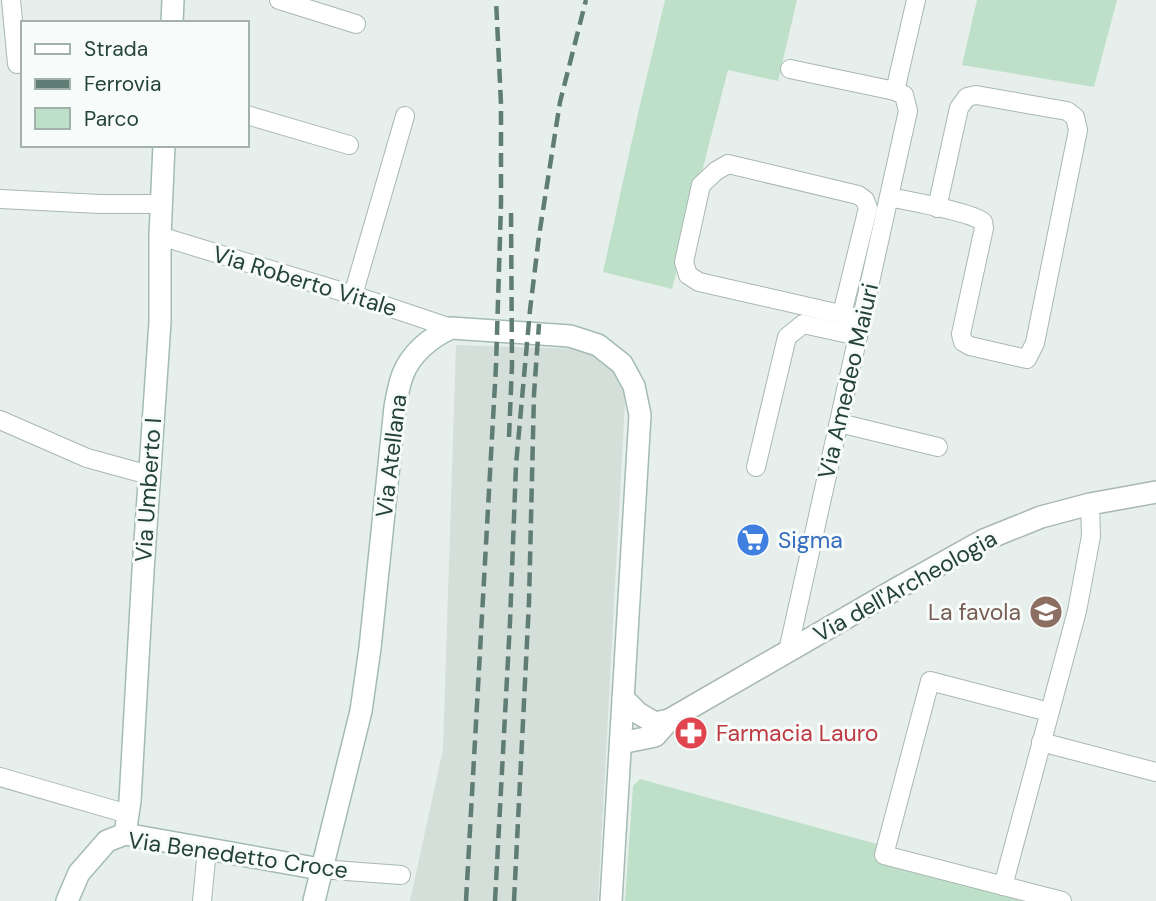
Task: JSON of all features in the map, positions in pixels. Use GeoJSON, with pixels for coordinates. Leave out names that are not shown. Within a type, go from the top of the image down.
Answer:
{"type":"FeatureCollection","features":[{"type":"Feature","properties":{"kind":"main road"},"geometry":{"type":"LineString","coordinates":[[172,21],[173,0]]}},
{"type":"Feature","properties":{"kind":"main road","name":"Via Umberto I"},"geometry":{"type":"LineString","coordinates":[[127,824],[131,801],[160,322],[164,147]]}},
{"type":"Feature","properties":{"kind":"main road"},"geometry":{"type":"LineString","coordinates":[[451,328],[570,336],[598,345],[622,364],[634,386],[640,415],[611,901]]}},
{"type":"Feature","properties":{"kind":"main road","name":"Via Atellana"},"geometry":{"type":"LineString","coordinates":[[313,901],[361,711],[395,407],[403,373],[419,348],[451,328]]}},
{"type":"Feature","properties":{"kind":"main road","name":"Via dell'Archeologia"},"geometry":{"type":"LineString","coordinates":[[621,734],[640,726],[660,726],[984,540],[1041,517],[1090,503],[1156,492]]}},
{"type":"Feature","properties":{"kind":"main road"},"geometry":{"type":"LineString","coordinates":[[619,770],[660,726],[638,713],[623,698]]}},
{"type":"Feature","properties":{"kind":"main road","name":"Via Benedetto Croce"},"geometry":{"type":"LineString","coordinates":[[67,901],[79,873],[107,841],[127,824],[207,849],[320,869]]}},
{"type":"Feature","properties":{"kind":"street"},"geometry":{"type":"LineString","coordinates":[[11,0],[13,64]]}},
{"type":"Feature","properties":{"kind":"street"},"geometry":{"type":"LineString","coordinates":[[279,0],[356,24]]}},
{"type":"Feature","properties":{"kind":"street"},"geometry":{"type":"LineString","coordinates":[[790,69],[895,91],[916,0]]}},
{"type":"Feature","properties":{"kind":"street","name":"Via Amedeo Maiuri"},"geometry":{"type":"LineString","coordinates":[[788,651],[908,111],[904,95],[895,91]]}},
{"type":"Feature","properties":{"kind":"street"},"geometry":{"type":"LineString","coordinates":[[889,197],[937,208],[978,216],[984,228],[961,334],[963,342],[1027,359],[1035,343],[1078,130],[1075,117],[1067,111],[976,95],[967,97],[959,108],[937,208]]}},
{"type":"Feature","properties":{"kind":"street"},"geometry":{"type":"LineString","coordinates":[[248,115],[349,145]]}},
{"type":"Feature","properties":{"kind":"street"},"geometry":{"type":"LineString","coordinates":[[353,295],[405,116]]}},
{"type":"Feature","properties":{"kind":"street"},"geometry":{"type":"LineString","coordinates":[[842,314],[867,208],[865,200],[858,195],[728,164],[716,170],[701,185],[684,262],[688,275],[699,282],[842,314],[860,328]]}},
{"type":"Feature","properties":{"kind":"street"},"geometry":{"type":"LineString","coordinates":[[0,198],[100,204],[161,204]]}},
{"type":"Feature","properties":{"kind":"street","name":"Via Roberto Vitale"},"geometry":{"type":"LineString","coordinates":[[160,236],[451,328]]}},
{"type":"Feature","properties":{"kind":"street"},"geometry":{"type":"LineString","coordinates":[[756,467],[787,337],[803,324],[860,328]]}},
{"type":"Feature","properties":{"kind":"street"},"geometry":{"type":"LineString","coordinates":[[0,420],[87,458],[149,474]]}},
{"type":"Feature","properties":{"kind":"street"},"geometry":{"type":"LineString","coordinates":[[839,423],[938,447]]}},
{"type":"Feature","properties":{"kind":"street"},"geometry":{"type":"LineString","coordinates":[[1003,886],[1077,611],[1091,536],[1090,503]]}},
{"type":"Feature","properties":{"kind":"street"},"geometry":{"type":"LineString","coordinates":[[1049,712],[930,681],[884,855],[1062,901]]}},
{"type":"Feature","properties":{"kind":"street"},"geometry":{"type":"LineString","coordinates":[[1041,742],[1156,772]]}},
{"type":"Feature","properties":{"kind":"street"},"geometry":{"type":"LineString","coordinates":[[0,777],[127,824]]}},
{"type":"Feature","properties":{"kind":"street"},"geometry":{"type":"LineString","coordinates":[[202,901],[207,849]]}},
{"type":"Feature","properties":{"kind":"street","name":"Via Benedetto Croce"},"geometry":{"type":"LineString","coordinates":[[320,869],[401,875]]}},
{"type":"Feature","properties":{"kind":"shaded area"},"geometry":{"type":"Polygon","coordinates":[[[456,345],[577,349],[595,353],[615,369],[623,386],[625,402],[598,901],[410,901],[443,749],[456,345]]]}},
{"type":"Feature","properties":{"kind":"green space"},"geometry":{"type":"Polygon","coordinates":[[[665,0],[797,0],[778,81],[728,70],[672,289],[603,272],[665,0]]]}},
{"type":"Feature","properties":{"kind":"green space"},"geometry":{"type":"Polygon","coordinates":[[[977,0],[1117,0],[1094,87],[962,65],[977,0]]]}},
{"type":"Feature","properties":{"kind":"green space"},"geometry":{"type":"Polygon","coordinates":[[[640,779],[877,844],[874,859],[1037,901],[625,901],[633,786],[640,779]]]}},
{"type":"Feature","properties":{"kind":"railway"},"geometry":{"type":"LineString","coordinates":[[466,901],[496,366],[501,204],[501,104],[496,0]]}},
{"type":"Feature","properties":{"kind":"railway"},"geometry":{"type":"LineString","coordinates":[[495,901],[516,465],[530,310],[560,102],[586,0]]}},
{"type":"Feature","properties":{"kind":"railway"},"geometry":{"type":"LineString","coordinates":[[509,437],[512,365],[511,210]]}},
{"type":"Feature","properties":{"kind":"railway"},"geometry":{"type":"LineString","coordinates":[[514,901],[539,324]]}},
{"type":"Feature","properties":{"kind":"place","name":"Sigma"},"geometry":{"type":"Point","coordinates":[753,540]}},
{"type":"Feature","properties":{"kind":"place","name":"La favola"},"geometry":{"type":"Point","coordinates":[1046,612]}},
{"type":"Feature","properties":{"kind":"place","name":"Farmacia Lauro"},"geometry":{"type":"Point","coordinates":[691,733]}}]}
